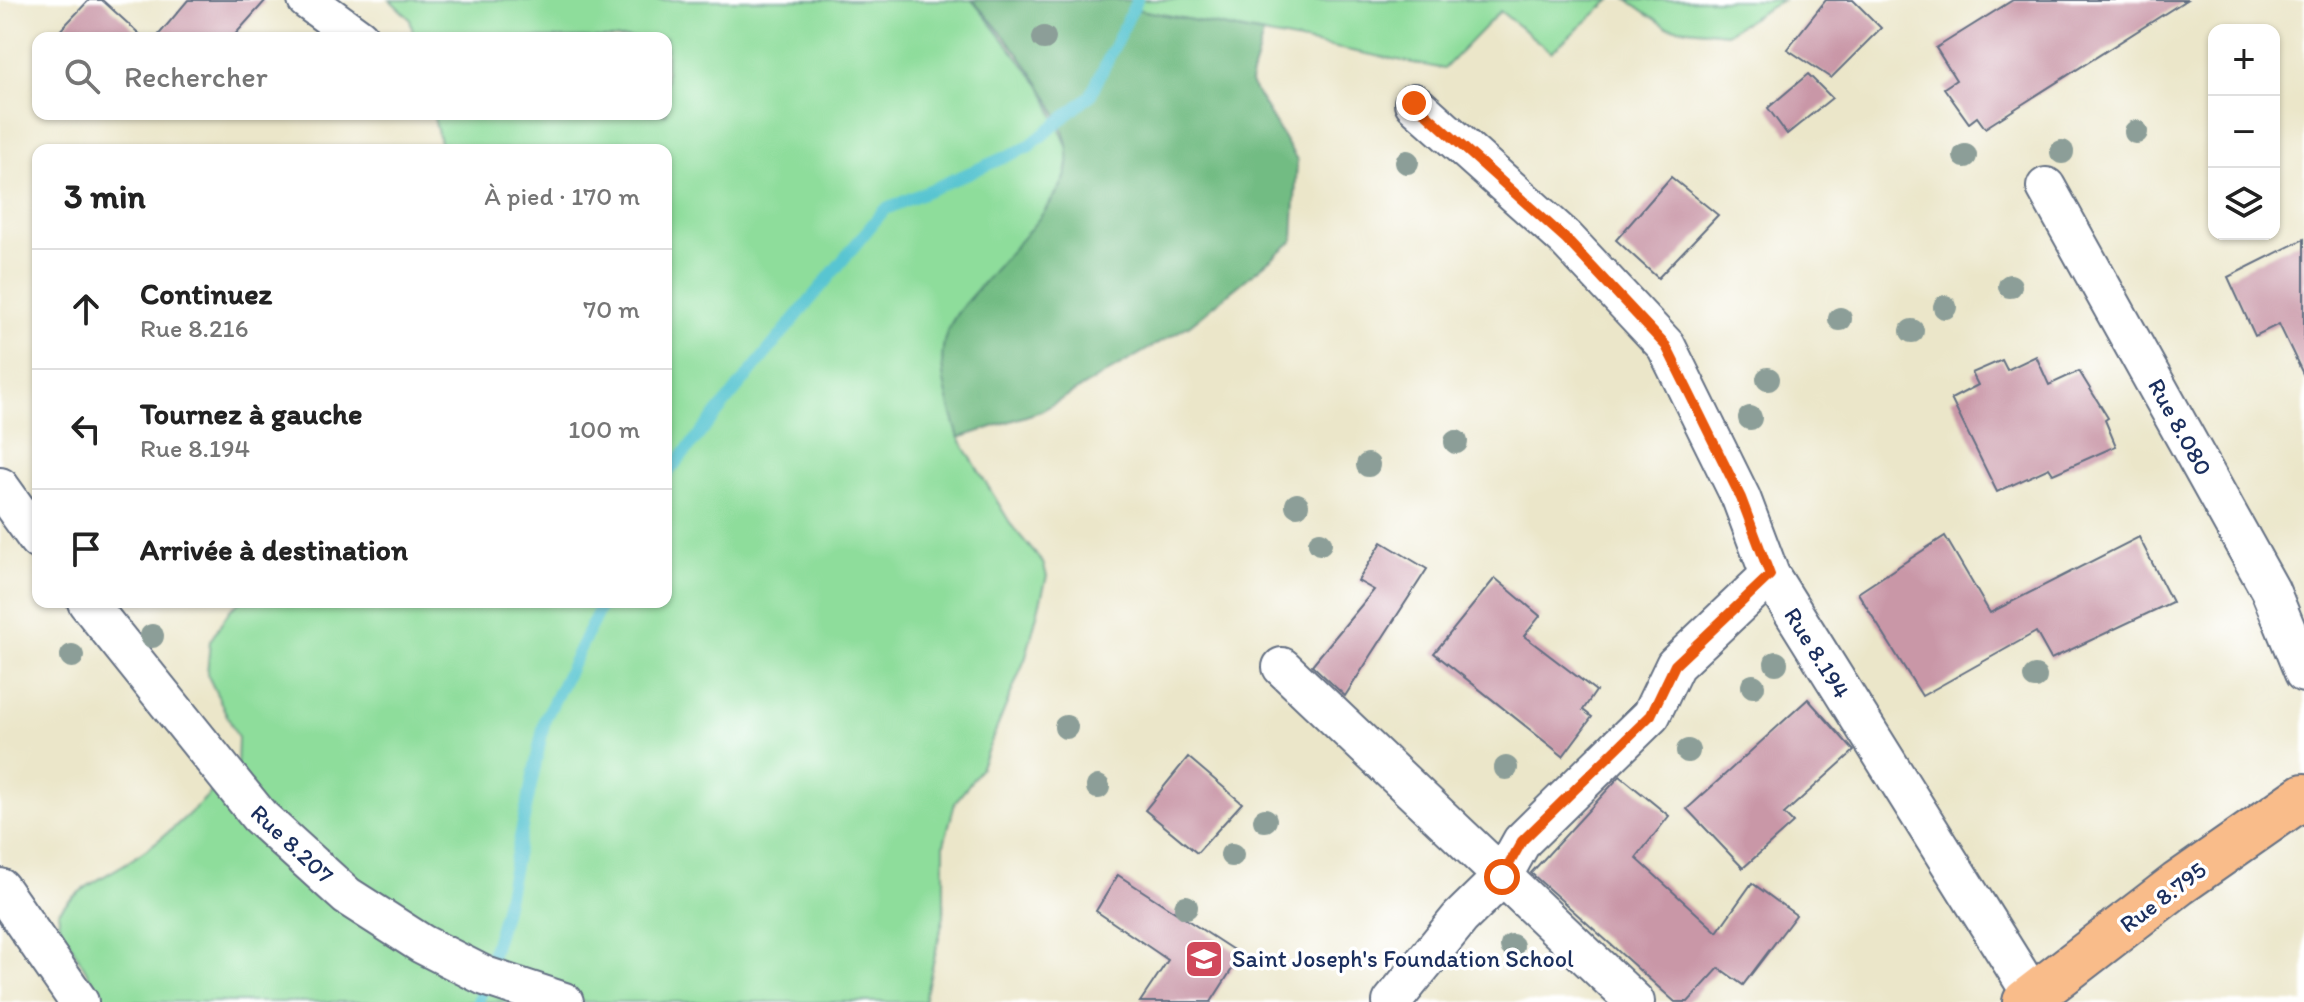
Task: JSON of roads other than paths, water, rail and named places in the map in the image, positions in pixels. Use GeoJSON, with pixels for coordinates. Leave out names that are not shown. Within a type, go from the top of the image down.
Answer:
{"type":"FeatureCollection","features":[{"type":"Feature","properties":{"kind":"highway","name":"Rue 8.795"},"geometry":{"type":"LineString","coordinates":[[2029,999],[2178,884],[2304,796]]}},
{"type":"Feature","properties":{"kind":"street"},"geometry":{"type":"LineString","coordinates":[[307,0],[351,32]]}},
{"type":"Feature","properties":{"kind":"street","name":"Rue 8.194"},"geometry":{"type":"LineString","coordinates":[[1414,103],[1566,239],[1666,346],[1741,498],[1770,575],[2029,999]]}},
{"type":"Feature","properties":{"kind":"street","name":"Rue 8.080"},"geometry":{"type":"LineString","coordinates":[[2046,187],[2270,590],[2304,673]]}},
{"type":"Feature","properties":{"kind":"street"},"geometry":{"type":"LineString","coordinates":[[0,487],[32,532]]}},
{"type":"Feature","properties":{"kind":"street"},"geometry":{"type":"LineString","coordinates":[[1392,1002],[1460,918],[1502,877],[1522,841],[1651,715],[1675,665],[1770,575]]}},
{"type":"Feature","properties":{"kind":"street","name":"Rue 8.207"},"geometry":{"type":"LineString","coordinates":[[92,608],[259,816],[347,896],[422,944],[485,976],[564,1002]]}},
{"type":"Feature","properties":{"kind":"street"},"geometry":{"type":"LineString","coordinates":[[1282,667],[1635,1002]]}},
{"type":"Feature","properties":{"kind":"street"},"geometry":{"type":"LineString","coordinates":[[0,888],[79,1002]]}},
{"type":"Feature","properties":{"kind":"waterway"},"geometry":{"type":"LineString","coordinates":[[672,468],[884,210],[1028,147],[1090,96],[1137,0]]}},
{"type":"Feature","properties":{"kind":"waterway"},"geometry":{"type":"LineString","coordinates":[[478,1002],[504,913],[545,719],[600,608]]}},
{"type":"Feature","properties":{"kind":"place","name":"Saint Joseph's Foundation School"},"geometry":{"type":"Point","coordinates":[1204,959]}}]}
